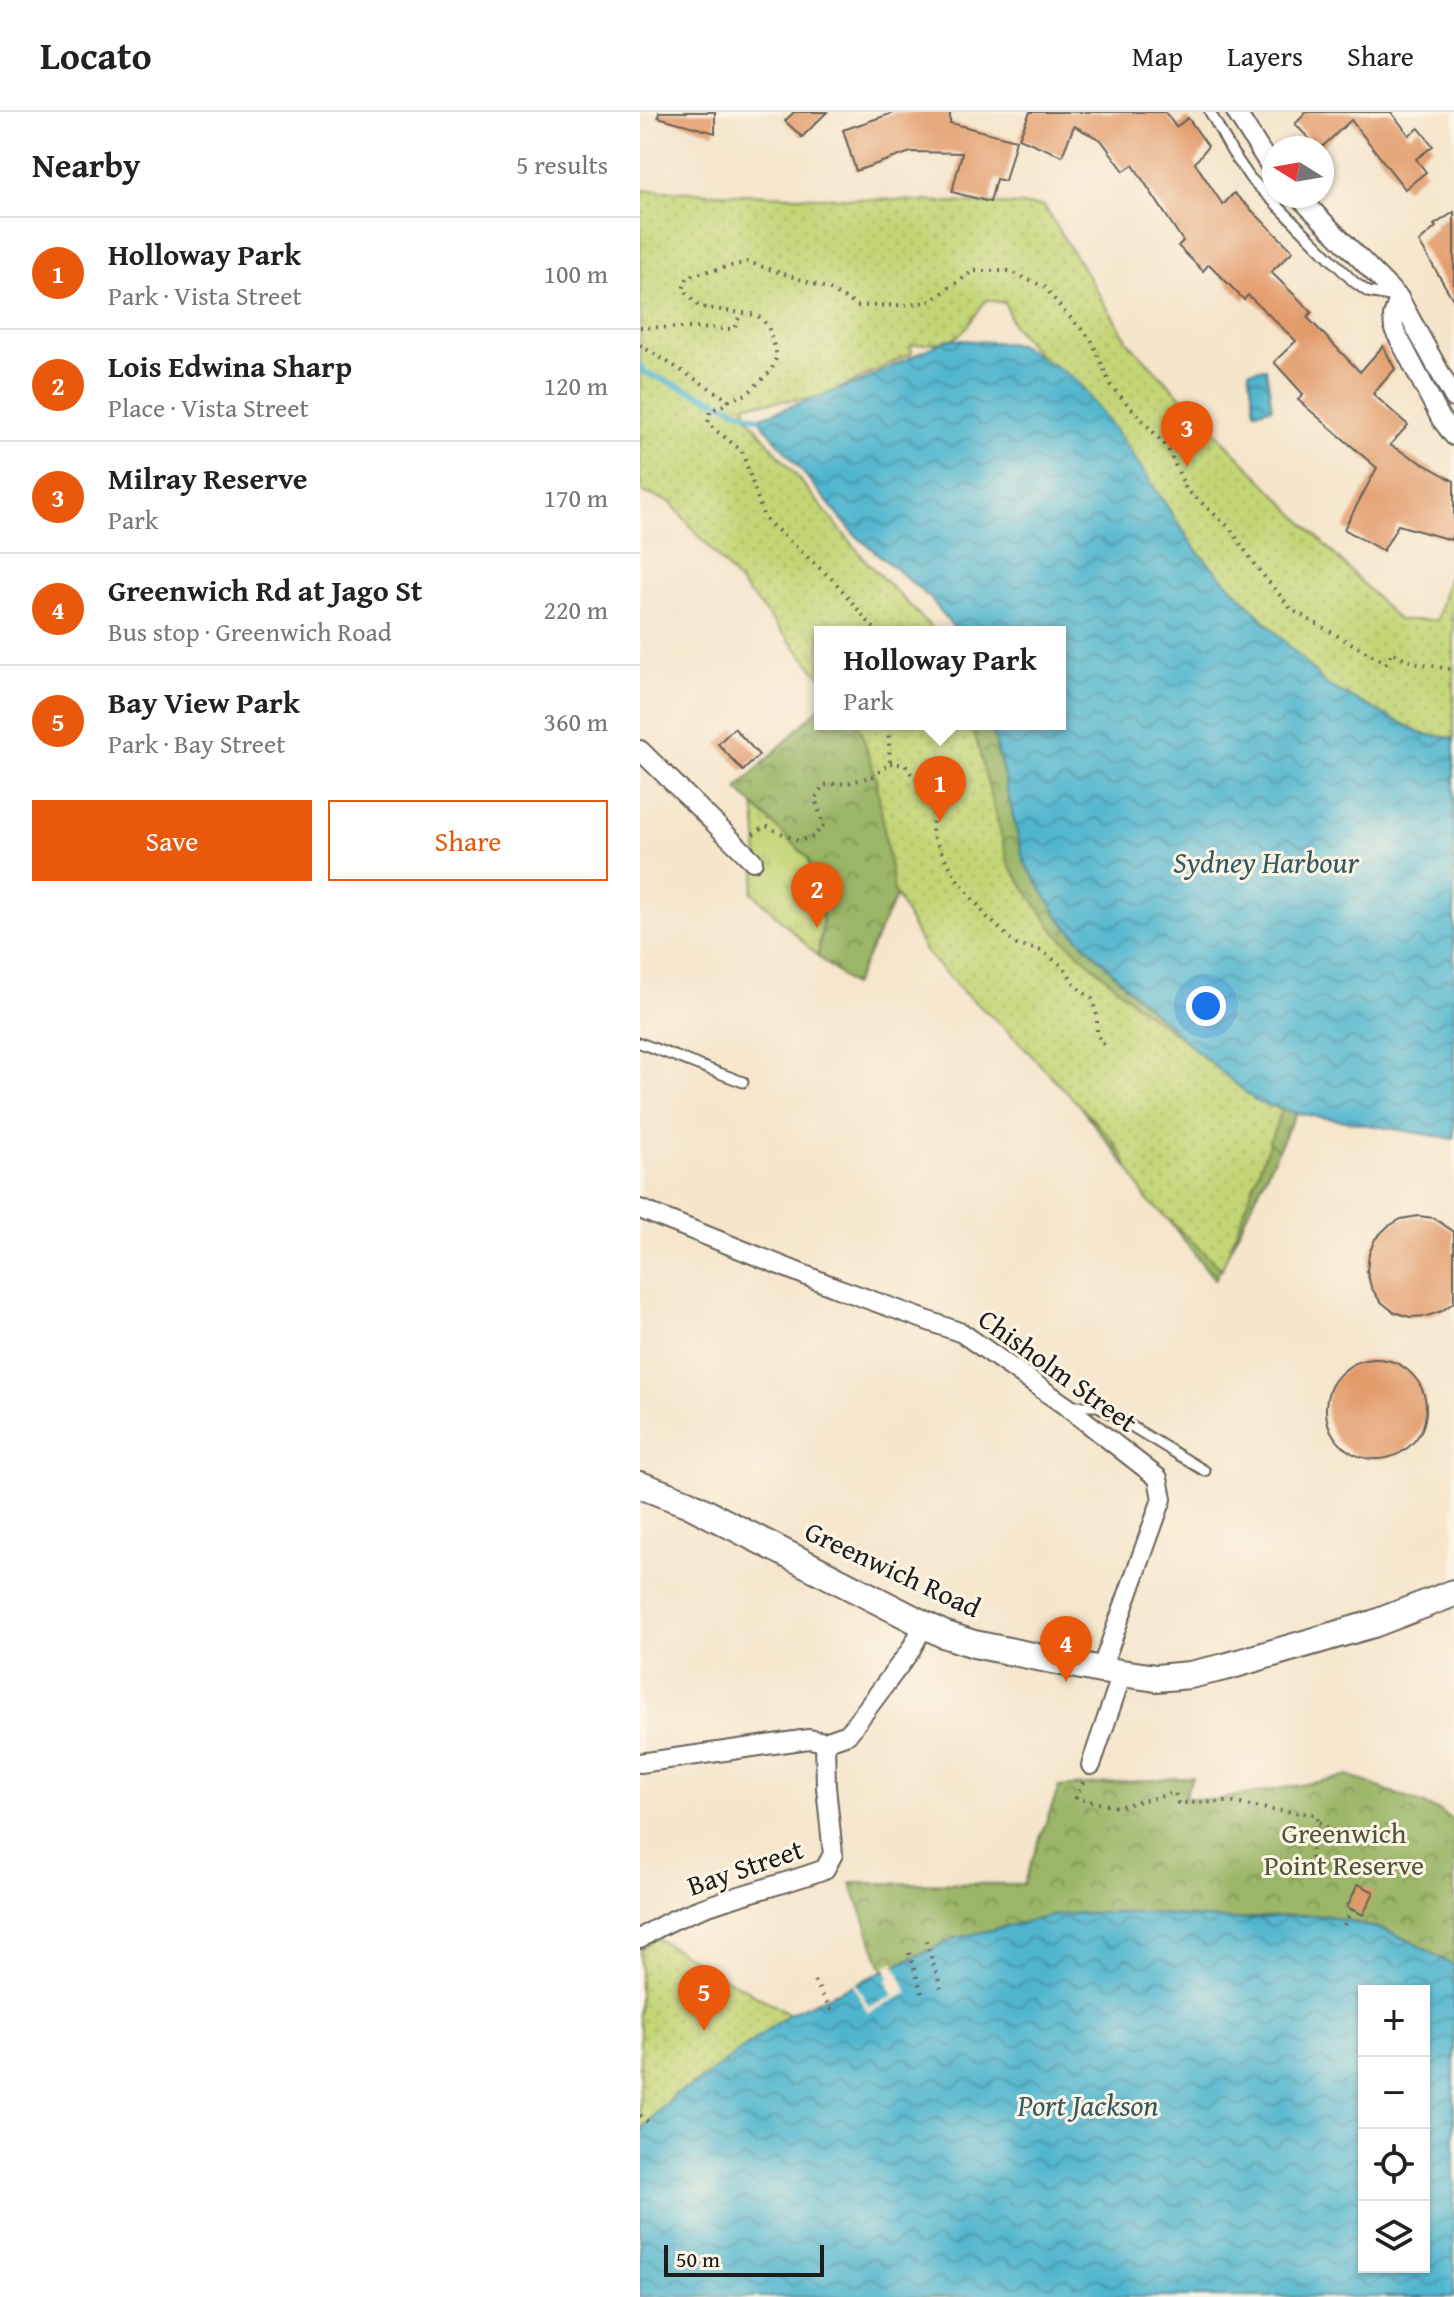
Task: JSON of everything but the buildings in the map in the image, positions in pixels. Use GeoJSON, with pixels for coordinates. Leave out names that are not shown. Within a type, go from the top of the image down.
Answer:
{"type":"FeatureCollection","features":[{"type":"Feature","properties":{"kind":"street"},"geometry":{"type":"LineString","coordinates":[[1236,112],[1262,153]]}},
{"type":"Feature","properties":{"kind":"street"},"geometry":{"type":"LineString","coordinates":[[1310,208],[1399,298],[1454,398]]}},
{"type":"Feature","properties":{"kind":"street"},"geometry":{"type":"LineString","coordinates":[[1399,298],[1393,316],[1394,329],[1444,424],[1454,436]]}},
{"type":"Feature","properties":{"kind":"street"},"geometry":{"type":"LineString","coordinates":[[640,750],[753,861]]}},
{"type":"Feature","properties":{"kind":"street","name":"Chisholm Street"},"geometry":{"type":"LineString","coordinates":[[640,1209],[837,1288],[962,1333],[1066,1406],[1158,1478],[1162,1499],[1111,1672],[1091,1765]]}},
{"type":"Feature","properties":{"kind":"street","name":"Greenwich Road"},"geometry":{"type":"LineString","coordinates":[[640,1485],[687,1503],[924,1625],[974,1644],[1156,1678],[1225,1667],[1373,1624],[1454,1593]]}},
{"type":"Feature","properties":{"kind":"street"},"geometry":{"type":"LineString","coordinates":[[640,1763],[809,1739],[825,1742],[848,1734],[910,1651],[924,1625]]}},
{"type":"Feature","properties":{"kind":"street","name":"Bay Street"},"geometry":{"type":"LineString","coordinates":[[640,1939],[654,1929],[723,1902],[825,1869],[833,1854],[825,1742]]}},
{"type":"Feature","properties":{"kind":"lane"},"geometry":{"type":"LineString","coordinates":[[1210,112],[1246,174],[1305,234],[1368,292],[1399,298]]}},
{"type":"Feature","properties":{"kind":"lane"},"geometry":{"type":"LineString","coordinates":[[640,1043],[743,1082]]}},
{"type":"Feature","properties":{"kind":"lane"},"geometry":{"type":"LineString","coordinates":[[1066,1406],[1098,1406],[1205,1471]]}},
{"type":"Feature","properties":{"kind":"path"},"geometry":{"type":"LineString","coordinates":[[872,626],[835,582],[764,518],[742,451],[708,424],[710,411],[747,394],[771,371],[777,356],[768,326],[757,315],[699,307],[683,289],[688,276],[721,271],[748,262],[814,283],[858,306],[908,305],[931,301],[973,271],[1009,271],[1045,287],[1091,339],[1111,386],[1167,447],[1186,489],[1230,528],[1254,564],[1292,610],[1386,663],[1392,652],[1412,662],[1454,670]]}},
{"type":"Feature","properties":{"kind":"path"},"geometry":{"type":"LineString","coordinates":[[640,327],[734,329],[741,313]]}},
{"type":"Feature","properties":{"kind":"path"},"geometry":{"type":"LineString","coordinates":[[640,345],[729,402]]}},
{"type":"Feature","properties":{"kind":"path"},"geometry":{"type":"LineString","coordinates":[[888,730],[890,763]]}},
{"type":"Feature","properties":{"kind":"path"},"geometry":{"type":"LineString","coordinates":[[753,861],[753,834],[766,826],[798,841],[813,837],[824,825],[815,799],[823,785],[874,776],[890,763],[905,765],[914,778],[935,788],[932,835],[957,879],[987,917],[1017,945],[1042,951],[1064,967],[1076,986],[1092,999],[1097,1015],[1097,1034],[1106,1048]]}},
{"type":"Feature","properties":{"kind":"path"},"geometry":{"type":"LineString","coordinates":[[1091,1765],[1076,1798],[1117,1807],[1175,1793],[1178,1803],[1230,1802],[1272,1810],[1302,1811],[1314,1814],[1319,1822],[1351,1842]]}},
{"type":"Feature","properties":{"kind":"path"},"geometry":{"type":"LineString","coordinates":[[1319,1822],[1312,1841],[1311,1859],[1333,1874]]}},
{"type":"Feature","properties":{"kind":"path"},"geometry":{"type":"LineString","coordinates":[[1344,1925],[1352,1909]]}},
{"type":"Feature","properties":{"kind":"path"},"geometry":{"type":"LineString","coordinates":[[926,1941],[941,1988]]}},
{"type":"Feature","properties":{"kind":"path"},"geometry":{"type":"LineString","coordinates":[[909,1953],[922,1993]]}},
{"type":"Feature","properties":{"kind":"path"},"geometry":{"type":"LineString","coordinates":[[814,1981],[833,2012]]}},
{"type":"Feature","properties":{"kind":"path"},"geometry":{"type":"LineString","coordinates":[[640,2115],[652,2125]]}},
{"type":"Feature","properties":{"kind":"green space"},"geometry":{"type":"Polygon","coordinates":[[[640,190],[1044,206],[1130,344],[1398,620],[1437,620],[1454,556],[1454,607],[1451,619],[1454,620],[1454,757],[1285,672],[1196,578],[1083,406],[1013,326],[1005,303],[986,300],[957,336],[940,342],[911,345],[912,353],[820,398],[745,404],[747,416],[867,562],[930,626],[814,626],[814,669],[670,502],[640,491],[640,190]]]}},
{"type":"Feature","properties":{"kind":"green space"},"geometry":{"type":"Polygon","coordinates":[[[814,713],[814,730],[992,730],[1024,862],[1257,1102],[1296,1113],[1215,1280],[904,880],[853,986],[818,956],[823,921],[808,858],[737,789],[814,713]]]}},
{"type":"Feature","properties":{"kind":"green space"},"geometry":{"type":"Polygon","coordinates":[[[974,730],[1009,865],[1055,932],[1141,1009],[1281,1111],[1222,1269],[1146,1199],[1114,1141],[1004,1027],[963,992],[926,953],[894,891],[876,778],[861,731],[974,730]]]}},
{"type":"Feature","properties":{"kind":"green space"},"geometry":{"type":"Polygon","coordinates":[[[754,805],[808,857],[823,921],[818,956],[752,892],[758,849],[754,805]]]}},
{"type":"Feature","properties":{"kind":"green space","name":"Greenwich Point Reserve"},"geometry":{"type":"Polygon","coordinates":[[[1350,1776],[1440,1811],[1454,1821],[1454,1966],[1385,1930],[1328,1916],[1231,1920],[1146,1913],[1082,1913],[956,1938],[883,1971],[851,1883],[1023,1884],[1059,1787],[1192,1777],[1184,1798],[1216,1800],[1350,1776]]]}},
{"type":"Feature","properties":{"kind":"green space"},"geometry":{"type":"Polygon","coordinates":[[[656,1938],[789,2014],[670,2101],[654,2116],[640,2137],[640,1950],[656,1938]]]}},
{"type":"Feature","properties":{"kind":"water","name":"Sydney Harbour"},"geometry":{"type":"Polygon","coordinates":[[[948,339],[1018,344],[1076,379],[1126,445],[1197,551],[1327,685],[1423,734],[1454,738],[1454,1139],[1296,1113],[1257,1102],[1135,995],[1062,921],[1024,862],[992,730],[1066,730],[1066,626],[952,626],[930,598],[853,533],[758,418],[862,381],[948,339]]]}},
{"type":"Feature","properties":{"kind":"water"},"geometry":{"type":"Polygon","coordinates":[[[1266,368],[1272,408],[1255,411],[1249,371],[1266,368]]]}},
{"type":"Feature","properties":{"kind":"water","name":"Port Jackson"},"geometry":{"type":"Polygon","coordinates":[[[1082,1913],[1146,1913],[1231,1920],[1328,1916],[1385,1930],[1454,1966],[1454,2297],[640,2297],[640,2137],[646,2125],[675,2094],[697,2083],[789,2014],[956,1938],[1051,1916],[1082,1913]]]}},
{"type":"Feature","properties":{"kind":"pier"},"geometry":{"type":"Polygon","coordinates":[[[894,1962],[908,1993],[868,2013],[851,1981],[854,1980],[869,2007],[894,1996],[886,1980],[890,1977],[885,1966],[894,1962]]]}},
{"type":"Feature","properties":{"kind":"waterway"},"geometry":{"type":"LineString","coordinates":[[640,365],[644,372],[758,418]]}},
{"type":"Feature","properties":{"kind":"place","name":"Milray Reserve"},"geometry":{"type":"Point","coordinates":[1187,467]}},
{"type":"Feature","properties":{"kind":"place","name":"Holloway Park"},"geometry":{"type":"Point","coordinates":[940,822]}},
{"type":"Feature","properties":{"kind":"place","name":"Lois Edwina Sharp"},"geometry":{"type":"Point","coordinates":[817,928]}},
{"type":"Feature","properties":{"kind":"place","name":"Greenwich Rd at Jago St"},"geometry":{"type":"Point","coordinates":[1066,1682]}},
{"type":"Feature","properties":{"kind":"place","name":"Bay View Park"},"geometry":{"type":"Point","coordinates":[704,2031]}}]}
